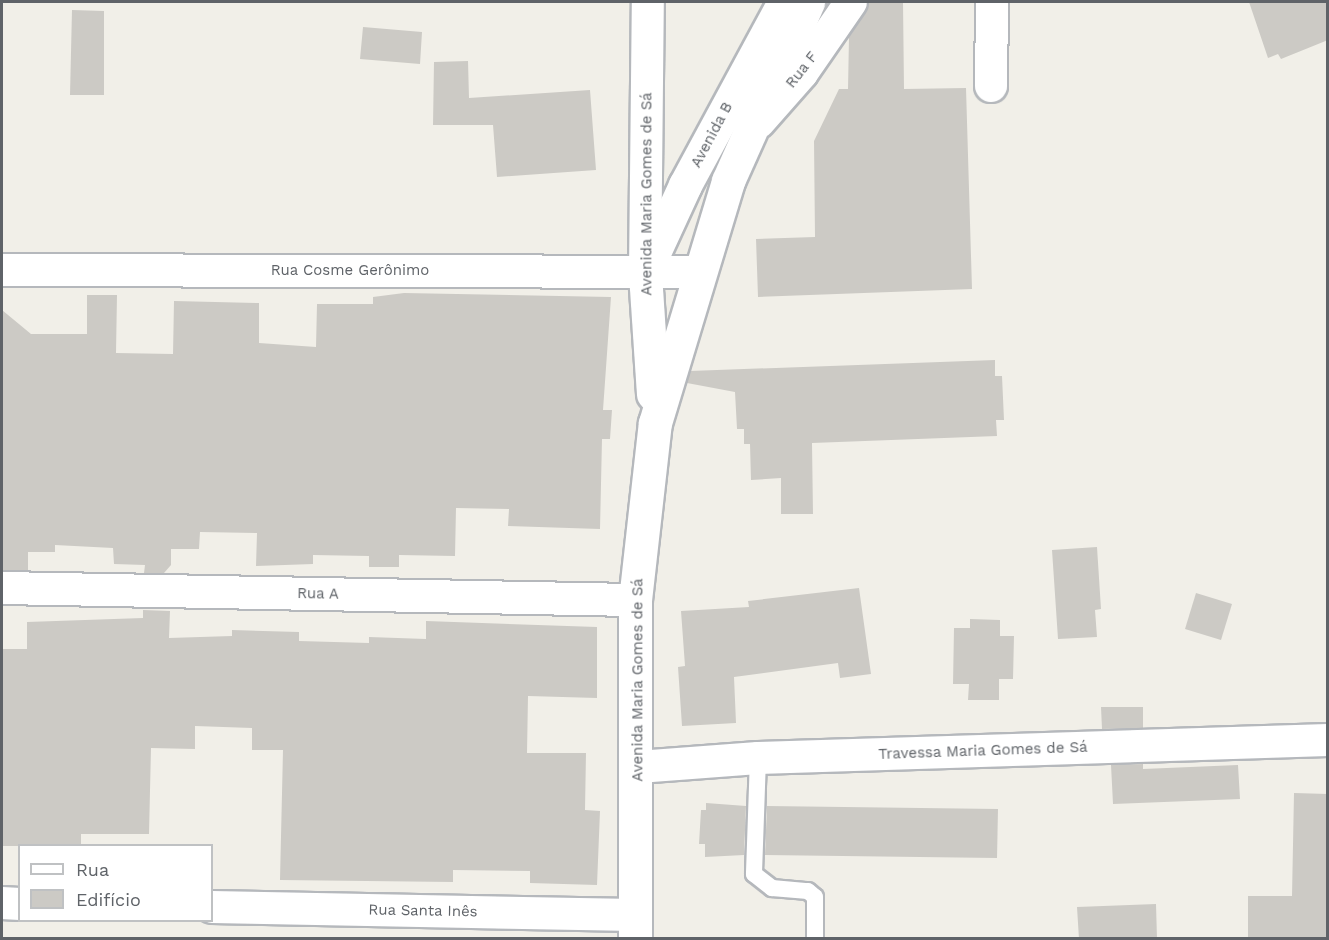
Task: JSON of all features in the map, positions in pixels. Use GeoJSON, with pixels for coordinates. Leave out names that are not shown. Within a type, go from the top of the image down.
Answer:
{"type":"FeatureCollection","features":[{"type":"Feature","properties":{"kind":"street","name":"Avenida Maria Gomes de Sá"},"geometry":{"type":"LineString","coordinates":[[648,2],[645,272],[655,423]]}},
{"type":"Feature","properties":{"kind":"street","name":"Avenida B"},"geometry":{"type":"LineString","coordinates":[[645,272],[685,185],[784,2]]}},
{"type":"Feature","properties":{"kind":"street","name":"Avenida B"},"geometry":{"type":"LineString","coordinates":[[699,272],[747,135],[808,2]]}},
{"type":"Feature","properties":{"kind":"street","name":"Rua F"},"geometry":{"type":"LineString","coordinates":[[747,135],[802,73],[851,2]]}},
{"type":"Feature","properties":{"kind":"street"},"geometry":{"type":"LineString","coordinates":[[991,86],[992,2]]}},
{"type":"Feature","properties":{"kind":"street","name":"Rua Cosme Gerônimo"},"geometry":{"type":"LineString","coordinates":[[2,270],[699,272]]}},
{"type":"Feature","properties":{"kind":"street","name":"Avenida Maria Gomes de Sá"},"geometry":{"type":"LineString","coordinates":[[635,927],[638,767],[635,600],[655,423],[699,272]]}},
{"type":"Feature","properties":{"kind":"street","name":"Rua A"},"geometry":{"type":"LineString","coordinates":[[2,588],[635,600]]}},
{"type":"Feature","properties":{"kind":"street","name":"Travessa Maria Gomes de Sá"},"geometry":{"type":"LineString","coordinates":[[638,767],[758,758],[1328,740]]}},
{"type":"Feature","properties":{"kind":"street"},"geometry":{"type":"LineString","coordinates":[[2,903],[18,904]]}},
{"type":"Feature","properties":{"kind":"street","name":"Rua Santa Inês"},"geometry":{"type":"LineString","coordinates":[[213,907],[635,927]]}},
{"type":"Feature","properties":{"kind":"lane"},"geometry":{"type":"LineString","coordinates":[[758,758],[754,874],[771,888],[808,891],[815,897],[815,939]]}},
{"type":"Feature","properties":{"kind":"building"},"geometry":{"type":"Polygon","coordinates":[[[903,2],[904,89],[966,88],[972,289],[758,297],[756,239],[815,237],[814,141],[839,89],[848,89],[849,37],[869,3],[903,2]]]}},
{"type":"Feature","properties":{"kind":"building"},"geometry":{"type":"Polygon","coordinates":[[[1249,2],[1328,2],[1328,40],[1281,59],[1278,54],[1268,58],[1249,2]]]}},
{"type":"Feature","properties":{"kind":"building"},"geometry":{"type":"Polygon","coordinates":[[[72,10],[104,11],[104,95],[70,95],[72,10]]]}},
{"type":"Feature","properties":{"kind":"building"},"geometry":{"type":"Polygon","coordinates":[[[363,27],[422,32],[420,64],[360,59],[363,27]]]}},
{"type":"Feature","properties":{"kind":"building"},"geometry":{"type":"Polygon","coordinates":[[[468,61],[469,98],[590,90],[596,170],[497,177],[493,125],[433,125],[434,62],[468,61]]]}},
{"type":"Feature","properties":{"kind":"building"},"geometry":{"type":"Polygon","coordinates":[[[404,293],[611,297],[603,410],[612,410],[610,439],[602,439],[600,529],[508,526],[509,509],[456,508],[455,556],[399,555],[399,567],[369,567],[369,556],[313,555],[313,564],[256,566],[257,533],[200,532],[199,549],[171,549],[171,565],[164,573],[144,573],[145,565],[114,564],[113,548],[55,545],[55,552],[28,552],[28,570],[2,570],[2,310],[31,334],[87,334],[87,295],[117,295],[116,353],[173,354],[174,301],[259,303],[259,343],[316,347],[317,304],[373,304],[373,297],[404,293]]]}},
{"type":"Feature","properties":{"kind":"building"},"geometry":{"type":"Polygon","coordinates":[[[995,360],[995,376],[1002,376],[1004,420],[996,420],[997,436],[812,443],[813,514],[781,514],[781,478],[751,480],[750,444],[744,444],[744,429],[737,429],[735,392],[687,383],[690,371],[995,360]]]}},
{"type":"Feature","properties":{"kind":"building"},"geometry":{"type":"Polygon","coordinates":[[[1097,547],[1101,609],[1095,610],[1097,637],[1058,639],[1052,550],[1097,547]]]}},
{"type":"Feature","properties":{"kind":"building"},"geometry":{"type":"Polygon","coordinates":[[[859,588],[871,674],[840,678],[838,663],[734,677],[736,723],[682,726],[678,667],[685,666],[681,611],[749,607],[748,601],[859,588]]]}},
{"type":"Feature","properties":{"kind":"building"},"geometry":{"type":"Polygon","coordinates":[[[1196,593],[1232,604],[1221,640],[1185,629],[1196,593]]]}},
{"type":"Feature","properties":{"kind":"building"},"geometry":{"type":"Polygon","coordinates":[[[143,610],[170,611],[169,638],[232,636],[232,630],[299,632],[299,641],[369,643],[369,637],[426,639],[426,621],[597,627],[597,698],[528,696],[527,753],[586,753],[585,810],[600,811],[597,885],[530,883],[530,871],[453,870],[453,882],[280,880],[283,750],[252,750],[252,728],[195,726],[195,749],[151,748],[149,834],[81,834],[81,844],[2,846],[2,649],[27,649],[27,622],[143,618],[143,610]]]}},
{"type":"Feature","properties":{"kind":"building"},"geometry":{"type":"Polygon","coordinates":[[[970,619],[1000,620],[1000,636],[1014,636],[1013,679],[999,679],[999,700],[968,700],[969,684],[953,684],[954,628],[970,628],[970,619]]]}},
{"type":"Feature","properties":{"kind":"building"},"geometry":{"type":"Polygon","coordinates":[[[1101,707],[1143,707],[1143,728],[1102,729],[1101,707]]]}},
{"type":"Feature","properties":{"kind":"building"},"geometry":{"type":"Polygon","coordinates":[[[1143,764],[1143,769],[1238,765],[1240,799],[1113,804],[1111,765],[1143,764]]]}},
{"type":"Feature","properties":{"kind":"building"},"geometry":{"type":"Polygon","coordinates":[[[1294,793],[1328,794],[1328,939],[1248,939],[1248,896],[1292,896],[1294,793]]]}},
{"type":"Feature","properties":{"kind":"building"},"geometry":{"type":"Polygon","coordinates":[[[706,803],[746,806],[744,855],[705,857],[705,844],[699,844],[701,810],[706,810],[706,803]]]}},
{"type":"Feature","properties":{"kind":"building"},"geometry":{"type":"Polygon","coordinates":[[[767,806],[998,809],[997,858],[765,855],[767,806]]]}},
{"type":"Feature","properties":{"kind":"building"},"geometry":{"type":"Polygon","coordinates":[[[1156,904],[1157,939],[1079,939],[1077,907],[1156,904]]]}}]}
